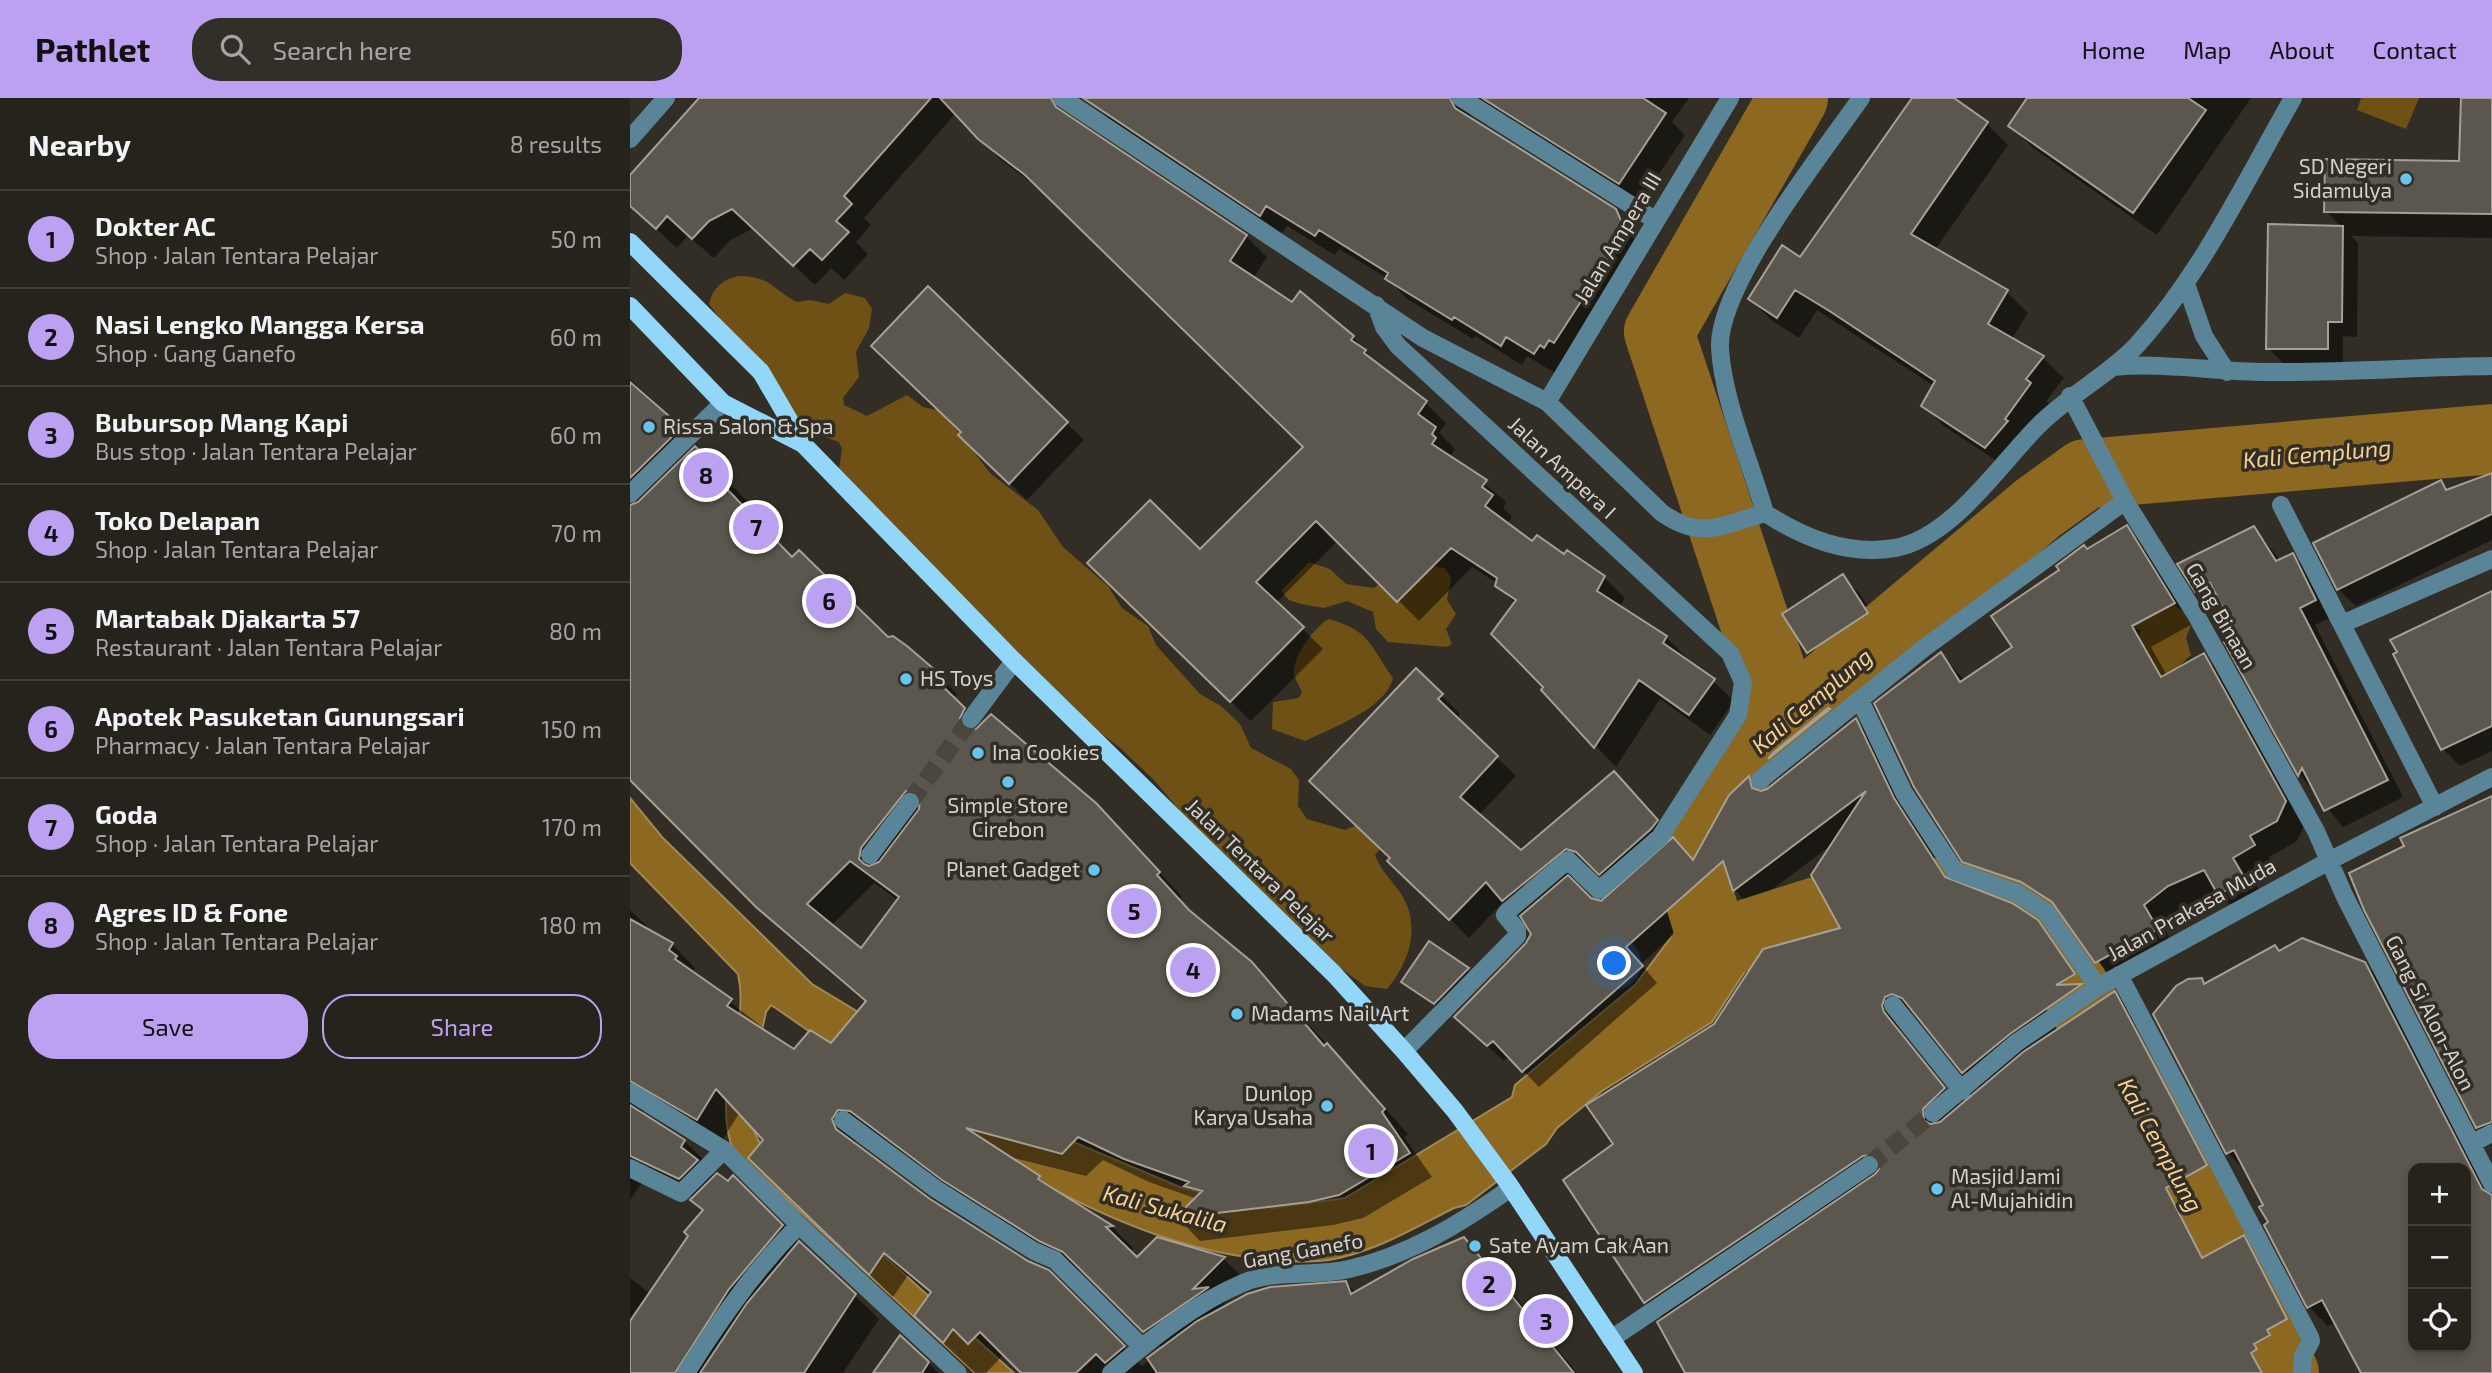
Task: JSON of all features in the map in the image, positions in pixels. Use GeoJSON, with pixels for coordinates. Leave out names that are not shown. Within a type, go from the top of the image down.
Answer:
{"type":"FeatureCollection","features":[{"type":"Feature","properties":{"kind":"main road","name":"Jalan Tentara Pelajar"},"geometry":{"type":"LineString","coordinates":[[630,242],[761,372],[803,444],[1013,661],[1334,974],[1404,1051],[1455,1111],[1509,1185],[1611,1339],[1628,1371]]}},
{"type":"Feature","properties":{"kind":"main road","name":"Jalan Tentara Pelajar"},"geometry":{"type":"LineString","coordinates":[[630,306],[723,403],[803,444]]}},
{"type":"Feature","properties":{"kind":"street"},"geometry":{"type":"LineString","coordinates":[[630,139],[666,98]]}},
{"type":"Feature","properties":{"kind":"street","name":"Jalan Ampera I"},"geometry":{"type":"LineString","coordinates":[[1062,98],[1423,338],[1547,402],[1662,513],[1688,529],[1702,530],[1765,513]]}},
{"type":"Feature","properties":{"kind":"street"},"geometry":{"type":"LineString","coordinates":[[1461,98],[1655,220]]}},
{"type":"Feature","properties":{"kind":"street","name":"Jalan Ampera III"},"geometry":{"type":"LineString","coordinates":[[1547,402],[1730,98]]}},
{"type":"Feature","properties":{"kind":"street"},"geometry":{"type":"LineString","coordinates":[[1861,98],[1743,270],[1723,318],[1720,345],[1723,374],[1765,513],[1819,542],[1865,550],[1896,548],[1916,541],[1953,517],[2070,396],[2113,367],[2136,345],[2186,284],[2292,98]]}},
{"type":"Feature","properties":{"kind":"street"},"geometry":{"type":"LineString","coordinates":[[2186,284],[2204,336],[2227,372]]}},
{"type":"Feature","properties":{"kind":"street","name":"Jalan Ampera I"},"geometry":{"type":"LineString","coordinates":[[1376,305],[1384,327],[1421,369],[1730,653],[1743,682],[1738,715],[1660,837],[1599,890],[1568,860],[1508,911],[1505,915],[1517,930],[1517,936],[1404,1051]]}},
{"type":"Feature","properties":{"kind":"street"},"geometry":{"type":"LineString","coordinates":[[2113,367],[2148,364],[2227,372],[2492,366]]}},
{"type":"Feature","properties":{"kind":"street","name":"Gang Binaan"},"geometry":{"type":"LineString","coordinates":[[2070,396],[2124,502],[2196,615],[2316,831],[2329,861]]}},
{"type":"Feature","properties":{"kind":"street"},"geometry":{"type":"LineString","coordinates":[[630,494],[723,403]]}},
{"type":"Feature","properties":{"kind":"street"},"geometry":{"type":"LineString","coordinates":[[1760,780],[1924,648],[2124,502]]}},
{"type":"Feature","properties":{"kind":"street"},"geometry":{"type":"LineString","coordinates":[[2281,505],[2435,807]]}},
{"type":"Feature","properties":{"kind":"street"},"geometry":{"type":"LineString","coordinates":[[2342,624],[2492,559]]}},
{"type":"Feature","properties":{"kind":"street"},"geometry":{"type":"LineString","coordinates":[[971,719],[1013,661]]}},
{"type":"Feature","properties":{"kind":"street"},"geometry":{"type":"LineString","coordinates":[[1860,700],[1904,793],[1955,871],[2017,893],[2046,912],[2095,990]]}},
{"type":"Feature","properties":{"kind":"street","name":"Jalan Prakasa Muda"},"geometry":{"type":"LineString","coordinates":[[1933,1114],[2045,1022],[2119,975],[2329,861],[2492,777]]}},
{"type":"Feature","properties":{"kind":"street"},"geometry":{"type":"LineString","coordinates":[[870,856],[910,802]]}},
{"type":"Feature","properties":{"kind":"street","name":"Gang Si Alon-Alon"},"geometry":{"type":"LineString","coordinates":[[2329,861],[2492,1184]]}},
{"type":"Feature","properties":{"kind":"street"},"geometry":{"type":"LineString","coordinates":[[2119,975],[2310,1336],[2311,1341],[2301,1364],[2302,1373]]}},
{"type":"Feature","properties":{"kind":"street"},"geometry":{"type":"LineString","coordinates":[[1893,1005],[1962,1091]]}},
{"type":"Feature","properties":{"kind":"street"},"geometry":{"type":"LineString","coordinates":[[630,1092],[724,1150],[799,1225],[958,1373]]}},
{"type":"Feature","properties":{"kind":"street"},"geometry":{"type":"LineString","coordinates":[[843,1120],[936,1189],[1034,1251],[1055,1260],[1142,1347]]}},
{"type":"Feature","properties":{"kind":"street"},"geometry":{"type":"LineString","coordinates":[[2472,1143],[2492,1133]]}},
{"type":"Feature","properties":{"kind":"street"},"geometry":{"type":"LineString","coordinates":[[630,1168],[681,1193],[724,1150]]}},
{"type":"Feature","properties":{"kind":"street"},"geometry":{"type":"LineString","coordinates":[[1611,1339],[1869,1165]]}},
{"type":"Feature","properties":{"kind":"street","name":"Gang Ganefo"},"geometry":{"type":"LineString","coordinates":[[1111,1373],[1142,1347],[1244,1283],[1349,1269],[1399,1253],[1452,1229],[1509,1185]]}},
{"type":"Feature","properties":{"kind":"street"},"geometry":{"type":"LineString","coordinates":[[686,1373],[727,1310],[772,1252],[799,1225]]}},
{"type":"Feature","properties":{"kind":"shaded area"},"geometry":{"type":"Polygon","coordinates":[[[2361,98],[2419,98],[2406,129],[2357,110],[2361,98]]]}},
{"type":"Feature","properties":{"kind":"shaded area"},"geometry":{"type":"Polygon","coordinates":[[[738,276],[765,281],[797,302],[810,300],[829,304],[845,293],[865,298],[872,309],[869,328],[856,352],[859,377],[843,398],[844,405],[867,416],[907,395],[923,407],[942,411],[991,474],[1038,510],[1063,547],[1108,586],[1122,608],[1148,626],[1156,645],[1200,694],[1221,706],[1240,724],[1251,748],[1291,769],[1299,780],[1298,806],[1307,819],[1345,830],[1357,825],[1388,840],[1375,855],[1403,897],[1411,921],[1411,933],[1406,958],[1387,989],[1365,986],[1332,962],[1193,826],[1153,779],[1119,747],[1074,713],[839,469],[842,449],[839,442],[802,429],[709,304],[719,286],[738,276]]]}},
{"type":"Feature","properties":{"kind":"shaded area"},"geometry":{"type":"Polygon","coordinates":[[[1309,562],[1330,569],[1346,584],[1374,588],[1391,573],[1429,566],[1445,568],[1451,578],[1447,600],[1456,614],[1446,629],[1452,644],[1447,647],[1388,642],[1376,629],[1373,612],[1347,601],[1324,608],[1289,600],[1281,591],[1309,562]]]}},
{"type":"Feature","properties":{"kind":"shaded area"},"geometry":{"type":"Polygon","coordinates":[[[2166,599],[2184,612],[2191,625],[2186,638],[2191,655],[2178,667],[2173,704],[2138,641],[2141,630],[2124,623],[2166,599]]]}},
{"type":"Feature","properties":{"kind":"shaded area"},"geometry":{"type":"Polygon","coordinates":[[[1329,619],[1362,635],[1374,648],[1393,678],[1389,689],[1369,708],[1305,741],[1272,729],[1273,702],[1299,698],[1302,692],[1294,673],[1298,656],[1312,634],[1329,619]]]}},
{"type":"Feature","properties":{"kind":"water","name":"Kali Sukalila"},"geometry":{"type":"Polygon","coordinates":[[[630,798],[662,837],[812,984],[1071,1141],[1180,1187],[1234,1202],[1273,1208],[1345,1198],[1512,1097],[1515,1085],[1635,985],[1687,916],[1736,912],[1759,950],[1712,1022],[1602,1091],[1557,1128],[1546,1144],[1466,1205],[1454,1208],[1372,1248],[1335,1259],[1301,1262],[1208,1250],[1141,1229],[1075,1200],[1010,1165],[947,1126],[771,1005],[766,1012],[758,1044],[750,1097],[754,1130],[761,1145],[1014,1373],[975,1373],[733,1150],[727,1127],[726,1104],[741,995],[738,974],[630,863],[630,798]]]}},
{"type":"Feature","properties":{"kind":"building"},"geometry":{"type":"Polygon","coordinates":[[[699,98],[931,98],[844,196],[852,204],[836,221],[849,232],[822,260],[810,249],[793,266],[732,209],[709,221],[692,239],[667,216],[656,229],[630,206],[630,175],[699,98]]]}},
{"type":"Feature","properties":{"kind":"building"},"geometry":{"type":"Polygon","coordinates":[[[940,98],[1051,98],[1056,107],[1247,235],[1230,261],[1292,302],[1300,291],[1354,336],[1351,340],[1366,350],[1364,353],[1427,401],[1418,414],[1436,427],[1432,434],[1436,438],[1432,444],[1487,480],[1482,487],[1493,495],[1485,506],[1532,541],[1537,535],[1564,554],[1567,550],[1605,576],[1597,591],[1667,636],[1663,643],[1715,679],[1689,715],[1639,680],[1594,748],[1541,690],[1543,687],[1491,634],[1516,600],[1495,586],[1497,578],[1451,548],[1397,602],[1316,521],[1256,582],[1304,627],[1230,702],[1087,563],[1150,500],[1200,549],[1303,447],[1025,175],[978,139],[940,98]]]}},
{"type":"Feature","properties":{"kind":"building"},"geometry":{"type":"Polygon","coordinates":[[[1083,98],[1450,98],[1455,108],[1616,209],[1626,232],[1554,343],[1549,340],[1544,348],[1540,345],[1534,354],[1506,337],[1501,346],[1385,279],[1388,273],[1319,230],[1315,236],[1266,206],[1260,216],[1083,98]]]}},
{"type":"Feature","properties":{"kind":"building"},"geometry":{"type":"Polygon","coordinates":[[[1482,98],[1643,98],[1666,113],[1619,184],[1482,98]]]}},
{"type":"Feature","properties":{"kind":"building"},"geometry":{"type":"Polygon","coordinates":[[[1912,98],[1954,98],[1988,122],[1911,234],[2008,290],[1988,324],[2044,356],[2026,379],[2031,383],[2005,419],[2008,421],[1985,448],[1921,406],[1935,381],[1831,312],[1795,290],[1777,318],[1748,299],[1782,245],[1800,257],[1912,98]]]}},
{"type":"Feature","properties":{"kind":"building"},"geometry":{"type":"Polygon","coordinates":[[[2027,98],[2188,98],[2206,110],[2133,213],[2008,126],[2027,98]]]}},
{"type":"Feature","properties":{"kind":"building"},"geometry":{"type":"Polygon","coordinates":[[[2461,98],[2492,98],[2492,214],[2324,212],[2325,159],[2459,161],[2461,98]]]}},
{"type":"Feature","properties":{"kind":"building"},"geometry":{"type":"Polygon","coordinates":[[[2268,224],[2343,226],[2342,322],[2328,322],[2328,349],[2266,349],[2268,224]]]}},
{"type":"Feature","properties":{"kind":"building"},"geometry":{"type":"Polygon","coordinates":[[[928,286],[1068,422],[1009,484],[958,435],[961,432],[871,346],[928,286]]]}},
{"type":"Feature","properties":{"kind":"building"},"geometry":{"type":"Polygon","coordinates":[[[630,382],[677,423],[675,425],[679,430],[630,478],[630,382]]]}},
{"type":"Feature","properties":{"kind":"building"},"geometry":{"type":"Polygon","coordinates":[[[695,446],[731,483],[726,488],[792,557],[799,550],[888,637],[893,636],[935,670],[930,674],[965,708],[960,718],[964,728],[976,729],[991,714],[1096,803],[1160,872],[1157,875],[1189,910],[1252,962],[1324,1046],[1327,1043],[1385,1109],[1382,1112],[1410,1153],[1339,1195],[1309,1202],[1175,1218],[1202,1191],[1184,1186],[1189,1182],[1124,1159],[1078,1137],[1062,1154],[966,1128],[1040,1176],[1038,1179],[1113,1226],[1106,1227],[1137,1257],[1157,1237],[1225,1257],[1193,1289],[1209,1287],[1143,1332],[1063,1252],[1039,1241],[942,1180],[850,1111],[838,1110],[832,1119],[836,1129],[930,1199],[1028,1261],[1049,1270],[1125,1346],[1105,1363],[1096,1354],[1076,1373],[1021,1373],[980,1332],[968,1344],[953,1329],[943,1343],[914,1316],[931,1292],[884,1253],[869,1275],[748,1158],[763,1140],[716,1089],[697,1120],[630,1081],[630,919],[673,943],[669,950],[677,956],[675,959],[732,999],[727,1006],[794,1049],[810,1030],[831,1043],[866,1001],[756,907],[630,780],[630,505],[638,502],[695,446]],[[906,791],[861,848],[859,859],[864,864],[869,866],[879,862],[919,809],[920,797],[912,791],[906,791]],[[850,861],[807,904],[861,948],[899,897],[850,861]]]}},
{"type":"Feature","properties":{"kind":"building"},"geometry":{"type":"Polygon","coordinates":[[[2492,473],[2492,514],[2337,590],[2313,543],[2441,480],[2446,490],[2492,473]]]}},
{"type":"Feature","properties":{"kind":"building"},"geometry":{"type":"Polygon","coordinates":[[[2127,525],[2175,603],[2132,626],[2161,677],[2204,653],[2286,801],[2277,821],[2250,836],[2255,845],[2233,858],[2246,880],[2218,895],[2204,870],[2168,886],[2144,905],[2158,929],[2095,963],[2052,902],[2021,882],[1962,862],[1914,787],[1874,703],[1941,652],[1960,682],[2012,647],[1991,616],[2059,570],[2056,566],[2084,545],[2087,549],[2127,525]]]}},
{"type":"Feature","properties":{"kind":"building"},"geometry":{"type":"Polygon","coordinates":[[[2254,526],[2276,561],[2293,553],[2316,600],[2300,608],[2388,780],[2324,811],[2302,768],[2298,776],[2224,642],[2237,635],[2210,583],[2195,592],[2177,564],[2254,526]]]}},
{"type":"Feature","properties":{"kind":"building"},"geometry":{"type":"Polygon","coordinates":[[[1843,574],[1868,613],[1807,653],[1782,614],[1843,574]]]}},
{"type":"Feature","properties":{"kind":"building"},"geometry":{"type":"Polygon","coordinates":[[[2492,591],[2492,726],[2441,750],[2393,654],[2397,652],[2390,640],[2492,591]]]}},
{"type":"Feature","properties":{"kind":"building"},"geometry":{"type":"Polygon","coordinates":[[[1416,668],[1443,694],[1438,699],[1498,756],[1460,797],[1521,850],[1614,771],[1658,820],[1599,875],[1576,852],[1566,849],[1502,901],[1486,882],[1449,920],[1387,861],[1390,858],[1309,781],[1416,668]]]}},
{"type":"Feature","properties":{"kind":"building"},"geometry":{"type":"Polygon","coordinates":[[[1830,709],[1768,759],[1773,753],[1830,709]]]}},
{"type":"Feature","properties":{"kind":"building"},"geometry":{"type":"Polygon","coordinates":[[[1856,718],[1894,798],[1945,877],[2012,903],[2038,920],[2075,974],[2056,985],[2082,984],[2010,1034],[1962,1073],[1902,998],[1892,994],[1885,997],[1882,1006],[1884,1012],[1945,1088],[1923,1109],[1924,1120],[1930,1124],[1940,1122],[2023,1052],[2115,991],[2207,1165],[2166,1188],[2202,1258],[2244,1235],[2287,1319],[2267,1330],[2270,1335],[2254,1344],[2257,1349],[2251,1353],[2262,1373],[1685,1373],[1657,1322],[1875,1174],[1879,1169],[1879,1159],[1873,1155],[1863,1156],[1644,1303],[1563,1180],[1613,1144],[1586,1105],[1714,1024],[1763,949],[1840,928],[1811,875],[1866,791],[1733,891],[1723,861],[1626,947],[1643,966],[1522,1072],[1493,1041],[1487,1046],[1454,1017],[1526,943],[1531,934],[1520,916],[1568,875],[1591,898],[1601,901],[1673,837],[1693,860],[1729,795],[1749,776],[1752,788],[1761,791],[1767,789],[1856,718]]]}},
{"type":"Feature","properties":{"kind":"building"},"geometry":{"type":"Polygon","coordinates":[[[2492,796],[2492,1122],[2476,1128],[2364,910],[2349,873],[2404,846],[2400,838],[2492,796]]]}},
{"type":"Feature","properties":{"kind":"building"},"geometry":{"type":"Polygon","coordinates":[[[2302,938],[2365,962],[2469,1163],[2408,1163],[2408,1352],[2471,1352],[2471,1168],[2482,1189],[2492,1195],[2492,1373],[2361,1373],[2322,1300],[2307,1308],[2264,1225],[2268,1222],[2259,1207],[2263,1205],[2234,1150],[2226,1154],[2153,1014],[2176,986],[2188,979],[2202,978],[2204,984],[2275,945],[2279,951],[2302,938]]]}},
{"type":"Feature","properties":{"kind":"building"},"geometry":{"type":"Polygon","coordinates":[[[1429,941],[1469,968],[1434,1004],[1401,982],[1429,941]]]}},
{"type":"Feature","properties":{"kind":"building"},"geometry":{"type":"Polygon","coordinates":[[[630,1105],[685,1140],[681,1147],[698,1160],[679,1179],[630,1156],[630,1105]]]}},
{"type":"Feature","properties":{"kind":"building"},"geometry":{"type":"Polygon","coordinates":[[[717,1173],[728,1181],[733,1175],[783,1225],[729,1289],[675,1373],[630,1373],[630,1321],[688,1236],[684,1232],[703,1210],[690,1200],[717,1173]]]}},
{"type":"Feature","properties":{"kind":"building"},"geometry":{"type":"Polygon","coordinates":[[[1464,1237],[1574,1373],[1157,1373],[1147,1358],[1197,1321],[1247,1294],[1270,1287],[1346,1281],[1351,1294],[1413,1259],[1464,1237]]]}},
{"type":"Feature","properties":{"kind":"building"},"geometry":{"type":"Polygon","coordinates":[[[799,1241],[856,1294],[804,1373],[700,1373],[747,1303],[799,1241]]]}},
{"type":"Feature","properties":{"kind":"building"},"geometry":{"type":"Polygon","coordinates":[[[900,1335],[929,1362],[922,1373],[873,1373],[900,1335]]]}},
{"type":"Feature","properties":{"kind":"waterway"},"geometry":{"type":"LineString","coordinates":[[1787,720],[1659,332],[1793,98]]}},
{"type":"Feature","properties":{"kind":"waterway","name":"Kali Cemplung"},"geometry":{"type":"LineString","coordinates":[[1714,945],[1698,893],[1690,842],[1750,750],[2038,508],[2085,474],[2492,439]]}},
{"type":"Feature","properties":{"kind":"waterway","name":"Kali Cemplung"},"geometry":{"type":"LineString","coordinates":[[1714,945],[1845,903],[1914,891],[1971,898],[2024,918],[2074,987],[2284,1373]]}},
{"type":"Feature","properties":{"kind":"tunnel"},"geometry":{"type":"LineString","coordinates":[[910,802],[971,719]]}},
{"type":"Feature","properties":{"kind":"tunnel"},"geometry":{"type":"LineString","coordinates":[[1869,1165],[1933,1113]]}},
{"type":"Feature","properties":{"kind":"place","name":"SD Negeri Sidamulya"},"geometry":{"type":"Point","coordinates":[2406,179]}},
{"type":"Feature","properties":{"kind":"place","name":"Rissa Salon & Spa"},"geometry":{"type":"Point","coordinates":[649,427]}},
{"type":"Feature","properties":{"kind":"place","name":"Agres ID & Fone"},"geometry":{"type":"Point","coordinates":[706,475]}},
{"type":"Feature","properties":{"kind":"place","name":"Goda"},"geometry":{"type":"Point","coordinates":[756,527]}},
{"type":"Feature","properties":{"kind":"place","name":"Apotek Pasuketan Gunungsari"},"geometry":{"type":"Point","coordinates":[829,601]}},
{"type":"Feature","properties":{"kind":"place","name":"HS Toys"},"geometry":{"type":"Point","coordinates":[906,679]}},
{"type":"Feature","properties":{"kind":"place","name":"Ina Cookies"},"geometry":{"type":"Point","coordinates":[978,753]}},
{"type":"Feature","properties":{"kind":"place","name":"Simple Store Cirebon"},"geometry":{"type":"Point","coordinates":[1008,782]}},
{"type":"Feature","properties":{"kind":"place","name":"Planet Gadget"},"geometry":{"type":"Point","coordinates":[1094,870]}},
{"type":"Feature","properties":{"kind":"place","name":"Martabak Djakarta 57"},"geometry":{"type":"Point","coordinates":[1134,911]}},
{"type":"Feature","properties":{"kind":"place","name":"Toko Delapan"},"geometry":{"type":"Point","coordinates":[1193,970]}},
{"type":"Feature","properties":{"kind":"place","name":"Madams Nail Art"},"geometry":{"type":"Point","coordinates":[1237,1014]}},
{"type":"Feature","properties":{"kind":"place","name":"Dunlop Karya Usaha"},"geometry":{"type":"Point","coordinates":[1327,1106]}},
{"type":"Feature","properties":{"kind":"place","name":"Dokter AC"},"geometry":{"type":"Point","coordinates":[1371,1151]}},
{"type":"Feature","properties":{"kind":"place","name":"Masjid Jami Al-Mujahidin"},"geometry":{"type":"Point","coordinates":[1937,1189]}},
{"type":"Feature","properties":{"kind":"place","name":"Sate Ayam Cak Aan"},"geometry":{"type":"Point","coordinates":[1475,1246]}},
{"type":"Feature","properties":{"kind":"place","name":"Nasi Lengko Mangga Kersa"},"geometry":{"type":"Point","coordinates":[1489,1284]}},
{"type":"Feature","properties":{"kind":"place","name":"Bubursop Mang Kapi"},"geometry":{"type":"Point","coordinates":[1546,1321]}}]}
